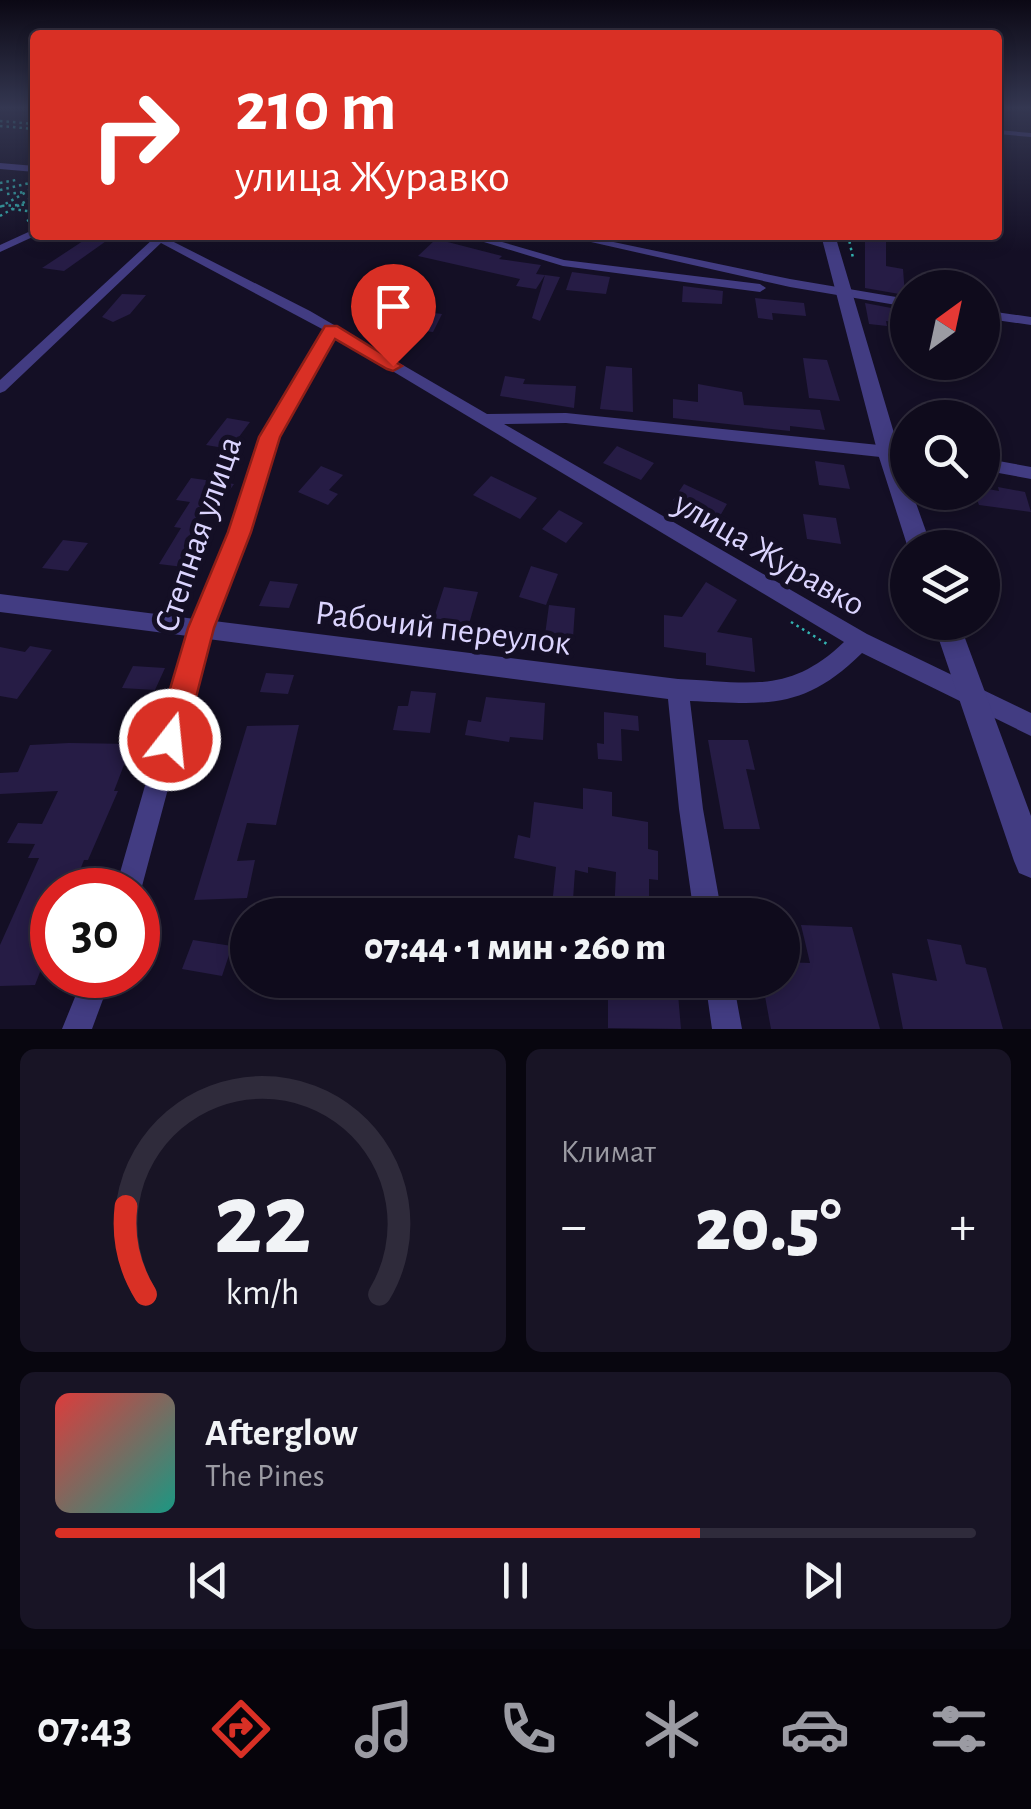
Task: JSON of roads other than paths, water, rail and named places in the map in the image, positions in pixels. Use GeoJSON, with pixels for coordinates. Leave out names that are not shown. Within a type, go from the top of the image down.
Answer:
{"type":"FeatureCollection","features":[{"type":"Feature","properties":{"kind":"street"},"geometry":{"type":"LineString","coordinates":[[0,166],[30,169]]}},
{"type":"Feature","properties":{"kind":"street"},"geometry":{"type":"LineString","coordinates":[[0,250],[30,235]]}},
{"type":"Feature","properties":{"kind":"street"},"geometry":{"type":"LineString","coordinates":[[0,388],[154,240]]}},
{"type":"Feature","properties":{"kind":"street","name":"улица Журавко"},"geometry":{"type":"LineString","coordinates":[[165,240],[486,419],[860,641],[1031,725]]}},
{"type":"Feature","properties":{"kind":"street"},"geometry":{"type":"LineString","coordinates":[[483,240],[563,263],[778,290],[790,284]]}},
{"type":"Feature","properties":{"kind":"street"},"geometry":{"type":"LineString","coordinates":[[588,240],[790,284],[890,299]]}},
{"type":"Feature","properties":{"kind":"street"},"geometry":{"type":"LineString","coordinates":[[829,240],[840,290],[890,431]]}},
{"type":"Feature","properties":{"kind":"street"},"geometry":{"type":"LineString","coordinates":[[1000,317],[1031,321]]}},
{"type":"Feature","properties":{"kind":"street","name":"Степная улица"},"geometry":{"type":"LineString","coordinates":[[134,868],[201,628],[240,532],[270,437],[331,330]]}},
{"type":"Feature","properties":{"kind":"street","name":"улица Журавко"},"geometry":{"type":"LineString","coordinates":[[486,419],[566,418],[890,453]]}},
{"type":"Feature","properties":{"kind":"street"},"geometry":{"type":"LineString","coordinates":[[1000,467],[1031,473]]}},
{"type":"Feature","properties":{"kind":"street","name":"Рабочий переулок"},"geometry":{"type":"LineString","coordinates":[[0,603],[678,690],[768,694],[796,690],[834,668],[860,641]]}},
{"type":"Feature","properties":{"kind":"street"},"geometry":{"type":"LineString","coordinates":[[952,640],[1031,861]]}},
{"type":"Feature","properties":{"kind":"street"},"geometry":{"type":"LineString","coordinates":[[678,690],[705,898]]}},
{"type":"Feature","properties":{"kind":"street"},"geometry":{"type":"LineString","coordinates":[[77,1029],[89,998]]}},
{"type":"Feature","properties":{"kind":"street"},"geometry":{"type":"LineString","coordinates":[[722,998],[728,1029]]}}]}
